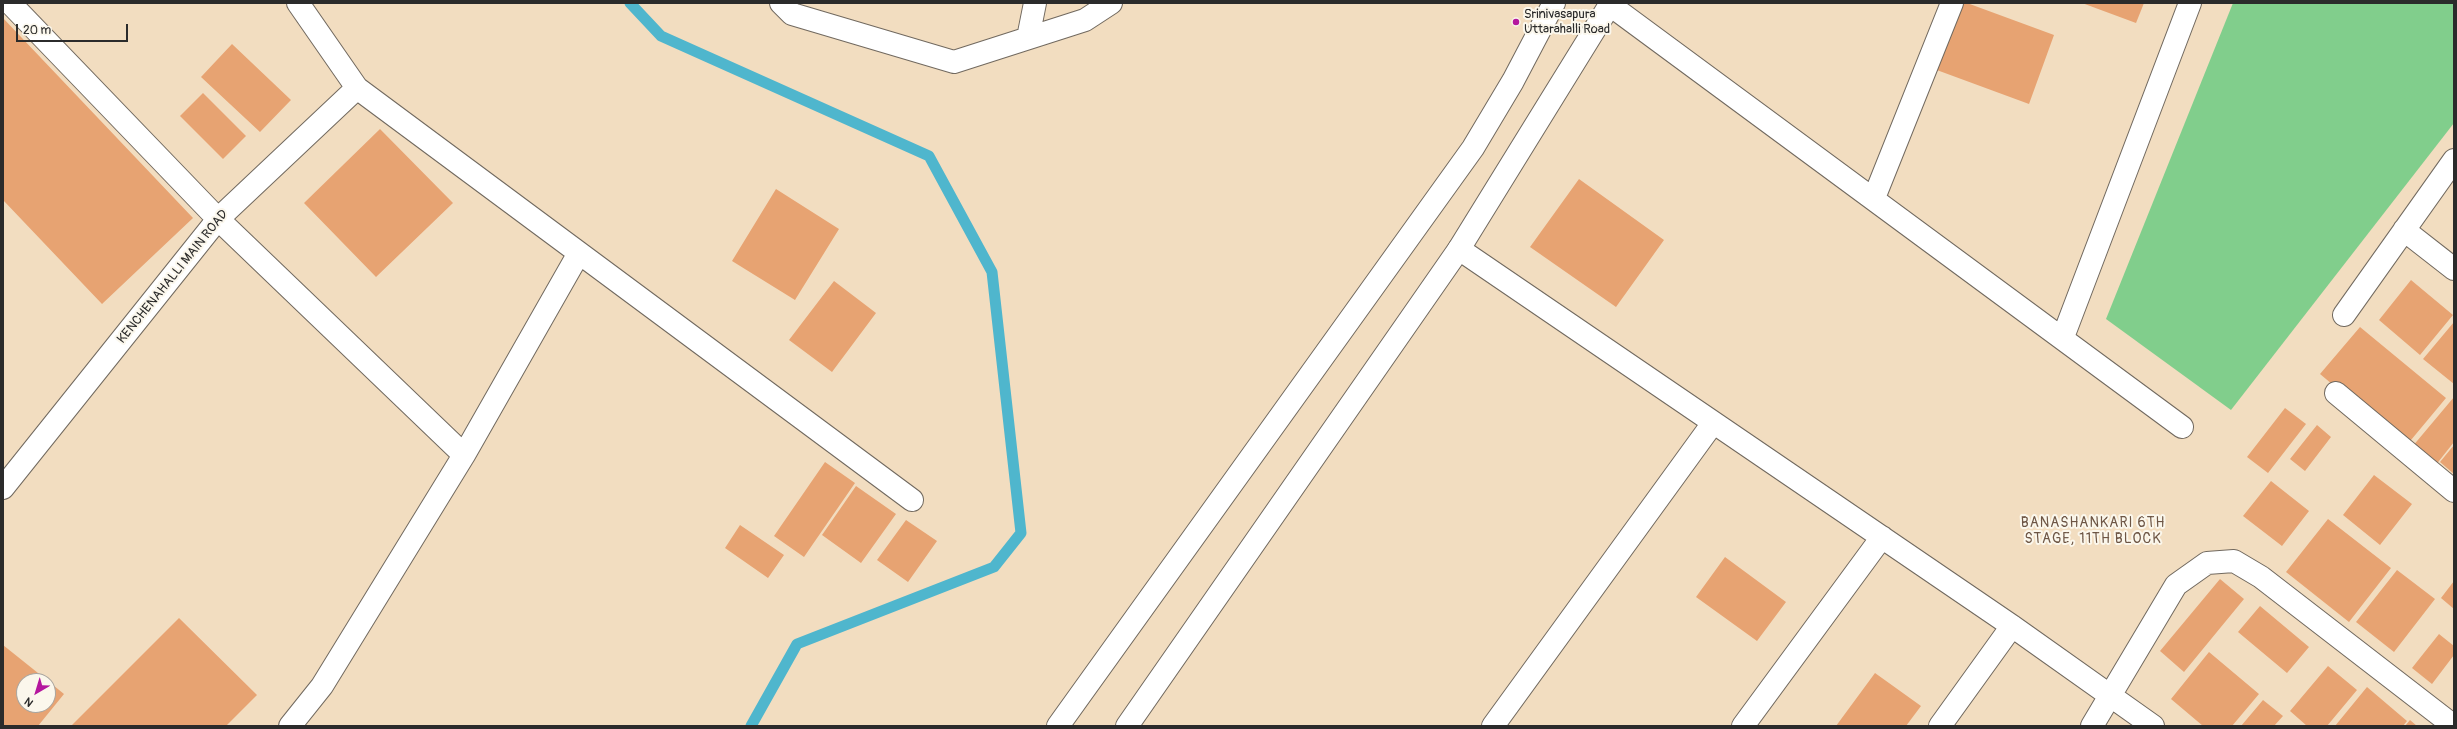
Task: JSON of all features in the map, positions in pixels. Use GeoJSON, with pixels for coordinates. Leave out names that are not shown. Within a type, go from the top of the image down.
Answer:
{"type":"FeatureCollection","features":[{"type":"Feature","properties":{"kind":"street"},"geometry":{"type":"LineString","coordinates":[[10,3],[218,219],[464,455]]}},
{"type":"Feature","properties":{"kind":"street"},"geometry":{"type":"LineString","coordinates":[[298,3],[357,88],[912,500]]}},
{"type":"Feature","properties":{"kind":"street"},"geometry":{"type":"LineString","coordinates":[[781,3],[792,14],[954,62],[1085,20],[1111,3]]}},
{"type":"Feature","properties":{"kind":"street"},"geometry":{"type":"LineString","coordinates":[[1028,38],[1035,3]]}},
{"type":"Feature","properties":{"kind":"street"},"geometry":{"type":"LineString","coordinates":[[1058,726],[1473,148],[1513,81],[1554,3]]}},
{"type":"Feature","properties":{"kind":"street"},"geometry":{"type":"LineString","coordinates":[[1874,198],[1952,3]]}},
{"type":"Feature","properties":{"kind":"street"},"geometry":{"type":"LineString","coordinates":[[2063,337],[2190,3]]}},
{"type":"Feature","properties":{"kind":"street"},"geometry":{"type":"LineString","coordinates":[[1127,726],[1460,249],[1610,4],[2063,337],[2182,427]]}},
{"type":"Feature","properties":{"kind":"street","name":"KENCHENAHALLI MAIN ROAD"},"geometry":{"type":"LineString","coordinates":[[3,488],[218,219],[357,88]]}},
{"type":"Feature","properties":{"kind":"street"},"geometry":{"type":"LineString","coordinates":[[2344,314],[2454,160]]}},
{"type":"Feature","properties":{"kind":"street"},"geometry":{"type":"LineString","coordinates":[[2404,230],[2454,269]]}},
{"type":"Feature","properties":{"kind":"street"},"geometry":{"type":"LineString","coordinates":[[1460,249],[2012,626],[2153,726]]}},
{"type":"Feature","properties":{"kind":"street"},"geometry":{"type":"LineString","coordinates":[[290,726],[322,686],[464,455],[579,253]]}},
{"type":"Feature","properties":{"kind":"street"},"geometry":{"type":"LineString","coordinates":[[2336,393],[2454,491]]}},
{"type":"Feature","properties":{"kind":"street"},"geometry":{"type":"LineString","coordinates":[[1493,726],[1713,423]]}},
{"type":"Feature","properties":{"kind":"street"},"geometry":{"type":"LineString","coordinates":[[1743,726],[1882,537]]}},
{"type":"Feature","properties":{"kind":"street"},"geometry":{"type":"LineString","coordinates":[[2092,726],[2176,585],[2207,563],[2234,560],[2261,577],[2454,726]]}},
{"type":"Feature","properties":{"kind":"street"},"geometry":{"type":"LineString","coordinates":[[1940,726],[2012,626]]}},
{"type":"Feature","properties":{"kind":"green space"},"geometry":{"type":"Polygon","coordinates":[[[2233,3],[2454,3],[2454,123],[2231,410],[2106,319],[2233,3]]]}},
{"type":"Feature","properties":{"kind":"building"},"geometry":{"type":"Polygon","coordinates":[[[1957,3],[1967,3],[2054,35],[2029,104],[1934,69],[1957,3]]]}},
{"type":"Feature","properties":{"kind":"building"},"geometry":{"type":"Polygon","coordinates":[[[2082,3],[2144,3],[2136,23],[2082,3]]]}},
{"type":"Feature","properties":{"kind":"building"},"geometry":{"type":"Polygon","coordinates":[[[3,18],[193,218],[102,304],[3,200],[3,18]]]}},
{"type":"Feature","properties":{"kind":"building"},"geometry":{"type":"Polygon","coordinates":[[[232,44],[291,100],[260,132],[201,77],[232,44]]]}},
{"type":"Feature","properties":{"kind":"building"},"geometry":{"type":"Polygon","coordinates":[[[203,93],[246,136],[223,159],[180,116],[203,93]]]}},
{"type":"Feature","properties":{"kind":"building"},"geometry":{"type":"Polygon","coordinates":[[[380,129],[453,203],[376,277],[304,203],[380,129]]]}},
{"type":"Feature","properties":{"kind":"building"},"geometry":{"type":"Polygon","coordinates":[[[1579,179],[1664,240],[1616,307],[1530,247],[1579,179]]]}},
{"type":"Feature","properties":{"kind":"building"},"geometry":{"type":"Polygon","coordinates":[[[776,189],[839,229],[795,300],[732,261],[776,189]]]}},
{"type":"Feature","properties":{"kind":"building"},"geometry":{"type":"Polygon","coordinates":[[[2411,280],[2453,315],[2420,355],[2379,320],[2411,280]]]}},
{"type":"Feature","properties":{"kind":"building"},"geometry":{"type":"Polygon","coordinates":[[[834,281],[876,313],[832,372],[789,340],[834,281]]]}},
{"type":"Feature","properties":{"kind":"building"},"geometry":{"type":"Polygon","coordinates":[[[2454,322],[2454,384],[2423,359],[2454,322]]]}},
{"type":"Feature","properties":{"kind":"building"},"geometry":{"type":"Polygon","coordinates":[[[2360,327],[2446,398],[2406,446],[2320,374],[2360,327]]]}},
{"type":"Feature","properties":{"kind":"building"},"geometry":{"type":"Polygon","coordinates":[[[2454,397],[2454,442],[2435,466],[2412,447],[2454,397]]]}},
{"type":"Feature","properties":{"kind":"building"},"geometry":{"type":"Polygon","coordinates":[[[2285,408],[2306,424],[2268,473],[2247,457],[2285,408]]]}},
{"type":"Feature","properties":{"kind":"building"},"geometry":{"type":"Polygon","coordinates":[[[2317,425],[2331,437],[2305,471],[2290,459],[2317,425]]]}},
{"type":"Feature","properties":{"kind":"building"},"geometry":{"type":"Polygon","coordinates":[[[2454,445],[2454,474],[2440,462],[2454,445]]]}},
{"type":"Feature","properties":{"kind":"building"},"geometry":{"type":"Polygon","coordinates":[[[825,462],[855,483],[804,557],[774,536],[825,462]]]}},
{"type":"Feature","properties":{"kind":"building"},"geometry":{"type":"Polygon","coordinates":[[[2374,475],[2412,504],[2380,545],[2343,515],[2374,475]]]}},
{"type":"Feature","properties":{"kind":"building"},"geometry":{"type":"Polygon","coordinates":[[[2271,481],[2309,511],[2282,546],[2243,516],[2271,481]]]}},
{"type":"Feature","properties":{"kind":"building"},"geometry":{"type":"Polygon","coordinates":[[[856,486],[896,514],[861,563],[822,535],[856,486]]]}},
{"type":"Feature","properties":{"kind":"building"},"geometry":{"type":"Polygon","coordinates":[[[2328,519],[2391,568],[2349,622],[2286,572],[2328,519]]]}},
{"type":"Feature","properties":{"kind":"building"},"geometry":{"type":"Polygon","coordinates":[[[906,520],[937,541],[908,582],[877,560],[906,520]]]}},
{"type":"Feature","properties":{"kind":"building"},"geometry":{"type":"Polygon","coordinates":[[[740,525],[784,555],[768,578],[725,548],[740,525]]]}},
{"type":"Feature","properties":{"kind":"building"},"geometry":{"type":"Polygon","coordinates":[[[1725,557],[1786,602],[1757,641],[1696,597],[1725,557]]]}},
{"type":"Feature","properties":{"kind":"building"},"geometry":{"type":"Polygon","coordinates":[[[2397,570],[2435,599],[2394,652],[2356,622],[2397,570]]]}},
{"type":"Feature","properties":{"kind":"building"},"geometry":{"type":"Polygon","coordinates":[[[2220,579],[2244,599],[2184,672],[2160,651],[2220,579]]]}},
{"type":"Feature","properties":{"kind":"building"},"geometry":{"type":"Polygon","coordinates":[[[2454,581],[2454,609],[2441,598],[2454,581]]]}},
{"type":"Feature","properties":{"kind":"building"},"geometry":{"type":"Polygon","coordinates":[[[2260,606],[2309,647],[2287,673],[2238,632],[2260,606]]]}},
{"type":"Feature","properties":{"kind":"building"},"geometry":{"type":"Polygon","coordinates":[[[179,618],[257,695],[226,726],[71,726],[179,618]]]}},
{"type":"Feature","properties":{"kind":"building"},"geometry":{"type":"Polygon","coordinates":[[[2439,634],[2454,646],[2454,655],[2432,684],[2412,668],[2439,634]]]}},
{"type":"Feature","properties":{"kind":"building"},"geometry":{"type":"Polygon","coordinates":[[[3,645],[38,673],[16,673],[16,713],[49,713],[38,726],[3,726],[3,645]]]}},
{"type":"Feature","properties":{"kind":"building"},"geometry":{"type":"Polygon","coordinates":[[[2209,652],[2259,694],[2232,726],[2203,726],[2171,699],[2209,652]]]}},
{"type":"Feature","properties":{"kind":"building"},"geometry":{"type":"Polygon","coordinates":[[[2328,666],[2357,690],[2327,726],[2307,726],[2290,711],[2328,666]]]}},
{"type":"Feature","properties":{"kind":"building"},"geometry":{"type":"Polygon","coordinates":[[[1875,673],[1921,706],[1906,726],[1836,726],[1875,673]]]}},
{"type":"Feature","properties":{"kind":"building"},"geometry":{"type":"Polygon","coordinates":[[[2367,687],[2407,721],[2403,726],[2335,726],[2367,687]]]}},
{"type":"Feature","properties":{"kind":"building"},"geometry":{"type":"Polygon","coordinates":[[[56,688],[64,694],[56,704],[56,688]]]}},
{"type":"Feature","properties":{"kind":"building"},"geometry":{"type":"Polygon","coordinates":[[[2263,700],[2283,716],[2274,726],[2241,726],[2263,700]]]}},
{"type":"Feature","properties":{"kind":"building"},"geometry":{"type":"Polygon","coordinates":[[[2410,720],[2417,726],[2405,726],[2410,720]]]}},
{"type":"Feature","properties":{"kind":"waterway"},"geometry":{"type":"LineString","coordinates":[[630,3],[661,36],[929,156],[992,272],[1021,533],[994,567],[797,644],[751,726]]}},
{"type":"Feature","properties":{"kind":"place","name":"Srinivasapura Uttarahalli Road"},"geometry":{"type":"Point","coordinates":[1516,22]}},
{"type":"Feature","properties":{"kind":"district","name":"BANASHANKARI 6TH STAGE, 11TH BLOCK"},"geometry":{"type":"Point","coordinates":[2093,532]}}]}
